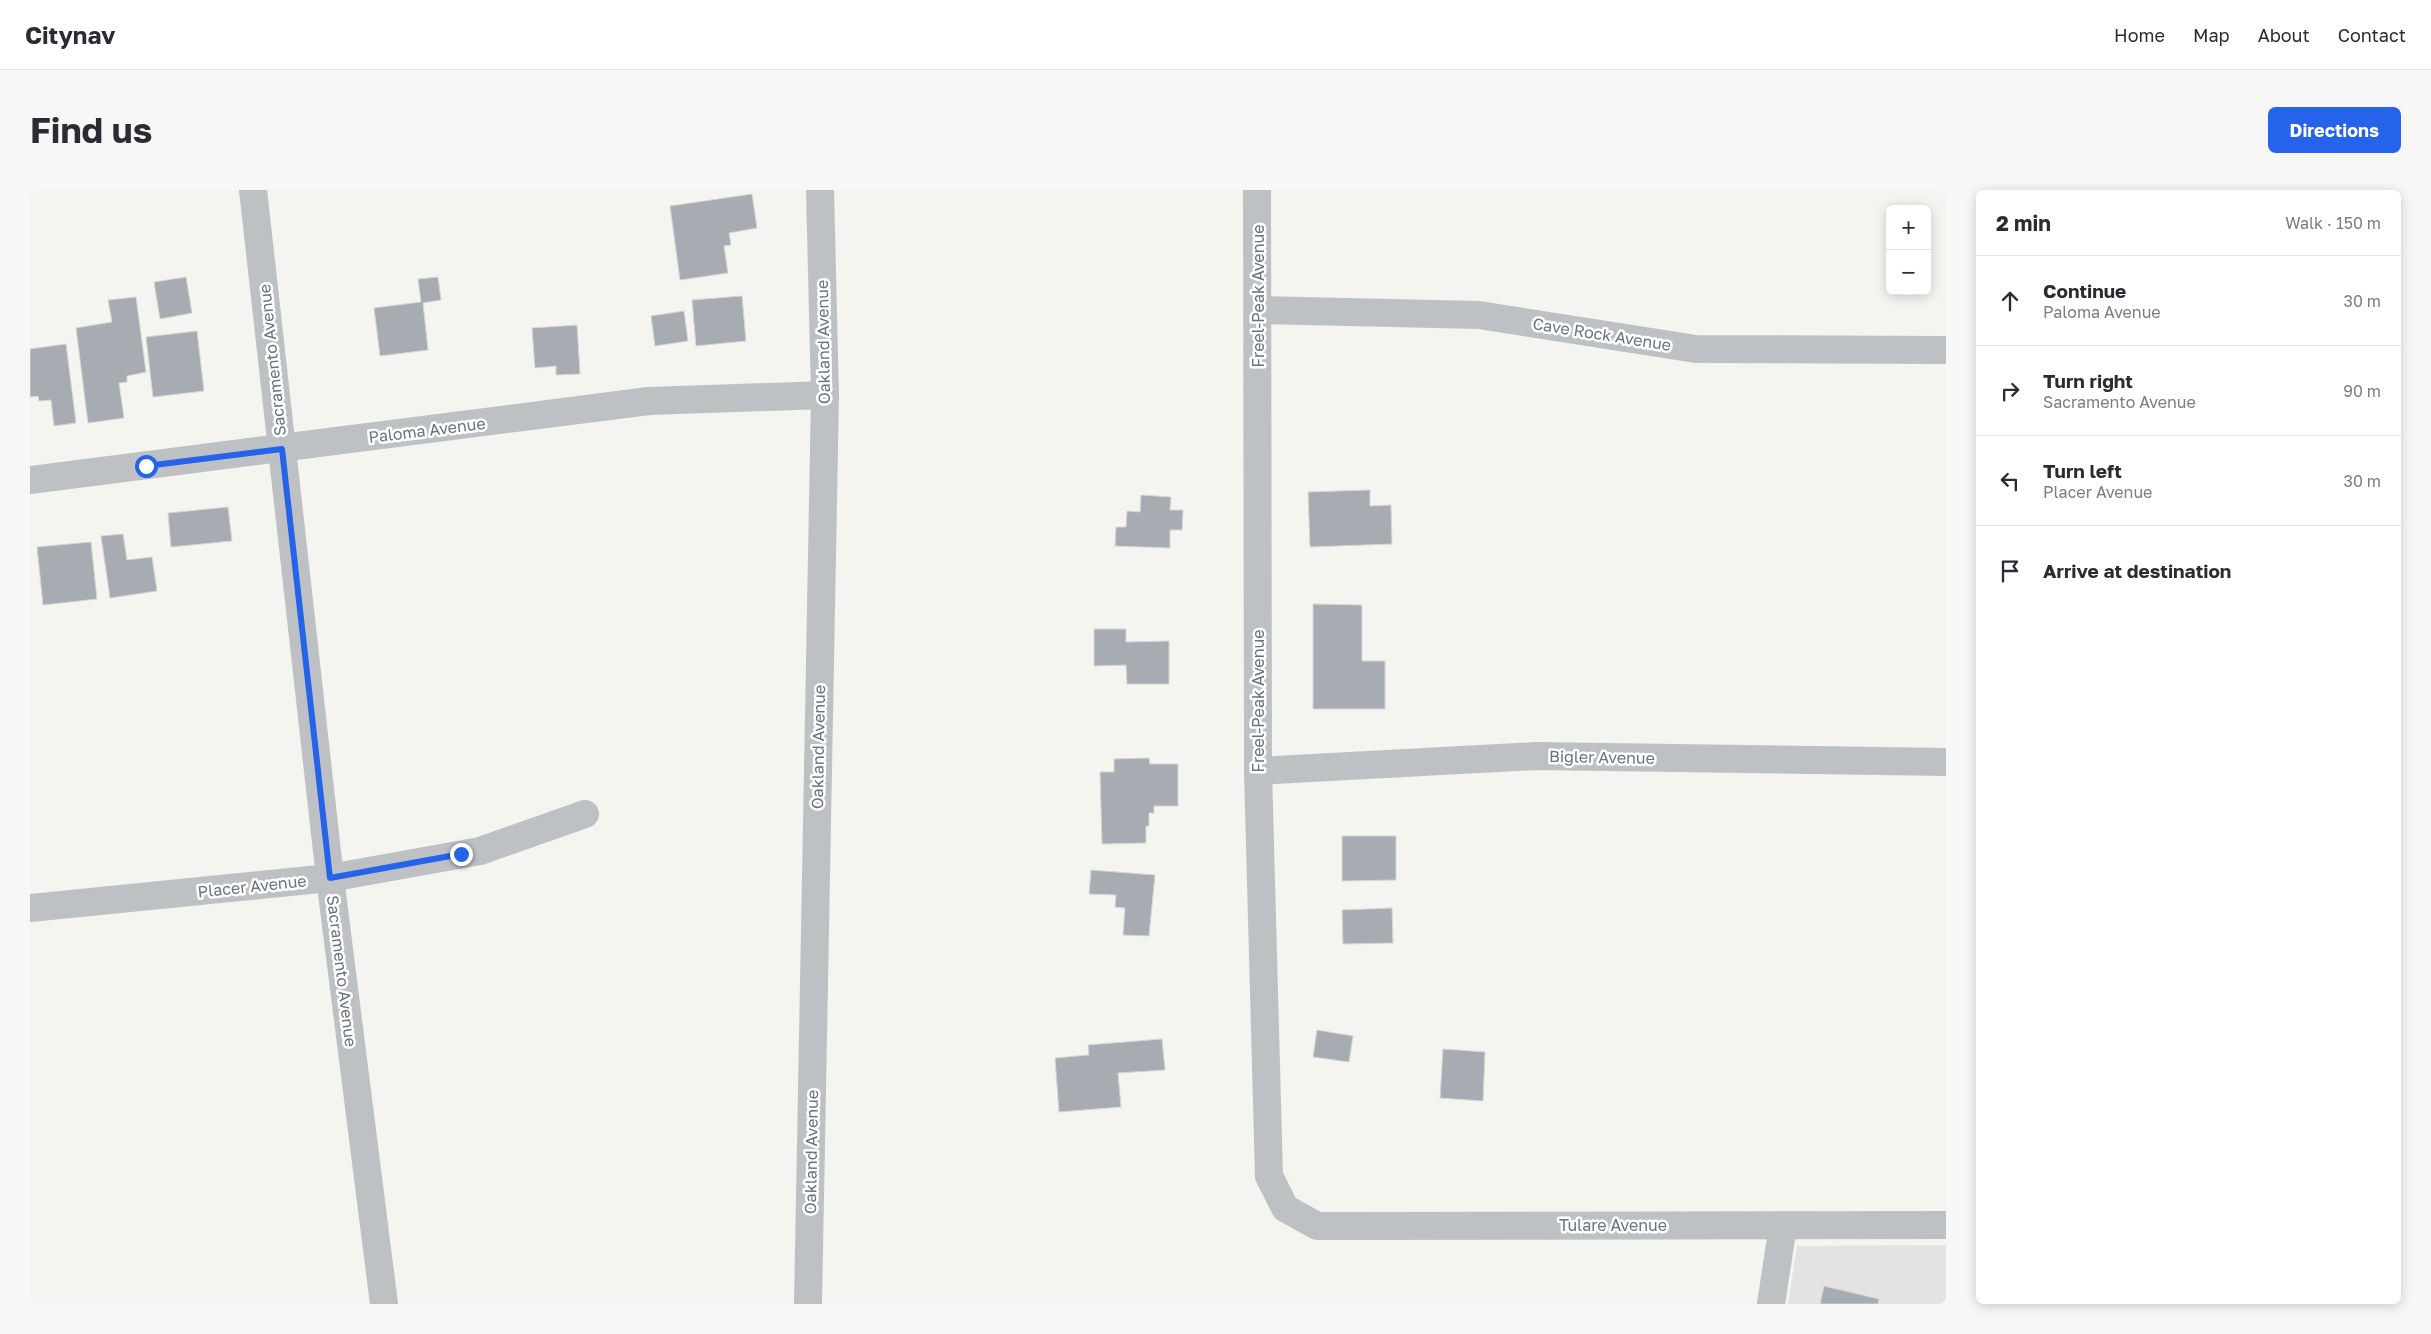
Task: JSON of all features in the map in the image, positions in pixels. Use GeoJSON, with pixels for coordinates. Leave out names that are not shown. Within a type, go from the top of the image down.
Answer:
{"type":"FeatureCollection","features":[{"type":"Feature","properties":{"kind":"street","name":"Sacramento Avenue"},"geometry":{"type":"LineString","coordinates":[[253,190],[330,878],[384,1304]]}},
{"type":"Feature","properties":{"kind":"street","name":"Oakland Avenue"},"geometry":{"type":"LineString","coordinates":[[808,1304],[825,395],[820,190]]}},
{"type":"Feature","properties":{"kind":"street","name":"Freel-Peak Avenue"},"geometry":{"type":"LineString","coordinates":[[1257,190],[1258,771],[1269,1176],[1286,1208]]}},
{"type":"Feature","properties":{"kind":"street","name":"Cave Rock Avenue"},"geometry":{"type":"LineString","coordinates":[[1258,310],[1479,315],[1696,349],[1946,350]]}},
{"type":"Feature","properties":{"kind":"street","name":"Paloma Avenue"},"geometry":{"type":"LineString","coordinates":[[30,480],[649,401],[825,395]]}},
{"type":"Feature","properties":{"kind":"street","name":"Bigler Avenue"},"geometry":{"type":"LineString","coordinates":[[1258,771],[1536,756],[1946,762]]}},
{"type":"Feature","properties":{"kind":"street","name":"Placer Avenue"},"geometry":{"type":"LineString","coordinates":[[30,908],[330,878],[480,851],[585,814]]}},
{"type":"Feature","properties":{"kind":"street","name":"Tulare Avenue"},"geometry":{"type":"LineString","coordinates":[[1286,1208],[1317,1226],[1946,1225]]}},
{"type":"Feature","properties":{"kind":"street"},"geometry":{"type":"LineString","coordinates":[[1771,1304],[1783,1225]]}},
{"type":"Feature","properties":{"kind":"shaded area"},"geometry":{"type":"Polygon","coordinates":[[[1946,1245],[1946,1304],[1788,1304],[1797,1246],[1946,1245]]]}},
{"type":"Feature","properties":{"kind":"building"},"geometry":{"type":"Polygon","coordinates":[[[752,194],[757,228],[729,233],[731,245],[724,246],[728,273],[680,280],[670,206],[752,194]]]}},
{"type":"Feature","properties":{"kind":"building"},"geometry":{"type":"Polygon","coordinates":[[[186,277],[192,313],[160,319],[154,282],[186,277]]]}},
{"type":"Feature","properties":{"kind":"building"},"geometry":{"type":"Polygon","coordinates":[[[438,277],[441,300],[423,303],[428,350],[380,356],[374,308],[421,302],[418,279],[438,277]]]}},
{"type":"Feature","properties":{"kind":"building"},"geometry":{"type":"Polygon","coordinates":[[[742,296],[746,341],[696,346],[692,300],[742,296]]]}},
{"type":"Feature","properties":{"kind":"building"},"geometry":{"type":"Polygon","coordinates":[[[136,297],[146,372],[127,376],[127,382],[119,383],[124,418],[88,423],[76,328],[112,322],[108,300],[136,297]]]}},
{"type":"Feature","properties":{"kind":"building"},"geometry":{"type":"Polygon","coordinates":[[[684,311],[688,341],[655,346],[651,316],[684,311]]]}},
{"type":"Feature","properties":{"kind":"building"},"geometry":{"type":"Polygon","coordinates":[[[577,325],[580,374],[556,375],[556,366],[535,368],[532,328],[577,325]]]}},
{"type":"Feature","properties":{"kind":"building"},"geometry":{"type":"Polygon","coordinates":[[[197,331],[204,391],[153,397],[146,337],[197,331]]]}},
{"type":"Feature","properties":{"kind":"building"},"geometry":{"type":"Polygon","coordinates":[[[66,344],[76,423],[54,426],[51,400],[39,401],[38,396],[30,397],[30,349],[66,344]]]}},
{"type":"Feature","properties":{"kind":"building"},"geometry":{"type":"Polygon","coordinates":[[[1370,490],[1370,506],[1391,505],[1392,544],[1310,547],[1308,492],[1370,490]]]}},
{"type":"Feature","properties":{"kind":"building"},"geometry":{"type":"Polygon","coordinates":[[[1141,495],[1171,497],[1170,510],[1183,510],[1182,530],[1170,530],[1170,548],[1115,546],[1116,527],[1126,527],[1127,511],[1140,512],[1141,495]]]}},
{"type":"Feature","properties":{"kind":"building"},"geometry":{"type":"Polygon","coordinates":[[[228,507],[232,541],[171,547],[168,513],[228,507]]]}},
{"type":"Feature","properties":{"kind":"building"},"geometry":{"type":"Polygon","coordinates":[[[123,534],[127,560],[152,557],[157,591],[110,598],[101,536],[123,534]]]}},
{"type":"Feature","properties":{"kind":"building"},"geometry":{"type":"Polygon","coordinates":[[[91,542],[97,599],[43,605],[37,547],[91,542]]]}},
{"type":"Feature","properties":{"kind":"building"},"geometry":{"type":"Polygon","coordinates":[[[1313,604],[1362,605],[1362,661],[1385,661],[1385,709],[1313,709],[1313,604]]]}},
{"type":"Feature","properties":{"kind":"building"},"geometry":{"type":"Polygon","coordinates":[[[1094,629],[1126,629],[1126,642],[1169,641],[1169,684],[1127,684],[1126,665],[1094,666],[1094,629]]]}},
{"type":"Feature","properties":{"kind":"building"},"geometry":{"type":"Polygon","coordinates":[[[1149,758],[1150,764],[1178,764],[1178,806],[1154,806],[1154,813],[1149,813],[1149,826],[1146,826],[1146,843],[1102,844],[1100,772],[1114,772],[1114,759],[1149,758]]]}},
{"type":"Feature","properties":{"kind":"building"},"geometry":{"type":"Polygon","coordinates":[[[1342,836],[1396,836],[1396,880],[1342,881],[1342,836]]]}},
{"type":"Feature","properties":{"kind":"building"},"geometry":{"type":"Polygon","coordinates":[[[1091,870],[1155,875],[1149,936],[1123,935],[1125,908],[1115,907],[1116,895],[1089,894],[1091,870]]]}},
{"type":"Feature","properties":{"kind":"building"},"geometry":{"type":"Polygon","coordinates":[[[1392,908],[1393,943],[1343,944],[1342,910],[1392,908]]]}},
{"type":"Feature","properties":{"kind":"building"},"geometry":{"type":"Polygon","coordinates":[[[1317,1030],[1353,1036],[1349,1062],[1313,1057],[1317,1030]]]}},
{"type":"Feature","properties":{"kind":"building"},"geometry":{"type":"Polygon","coordinates":[[[1162,1039],[1165,1070],[1118,1073],[1121,1107],[1059,1112],[1055,1058],[1089,1055],[1088,1045],[1162,1039]]]}},
{"type":"Feature","properties":{"kind":"building"},"geometry":{"type":"Polygon","coordinates":[[[1443,1049],[1485,1052],[1483,1101],[1440,1098],[1443,1049]]]}},
{"type":"Feature","properties":{"kind":"building"},"geometry":{"type":"Polygon","coordinates":[[[1824,1286],[1879,1299],[1878,1304],[1820,1304],[1824,1286]]]}},
{"type":"Feature","properties":{"kind":"route"},"geometry":{"type":"LineString","coordinates":[[146,466],[282,449],[330,878],[461,854]]}}]}
